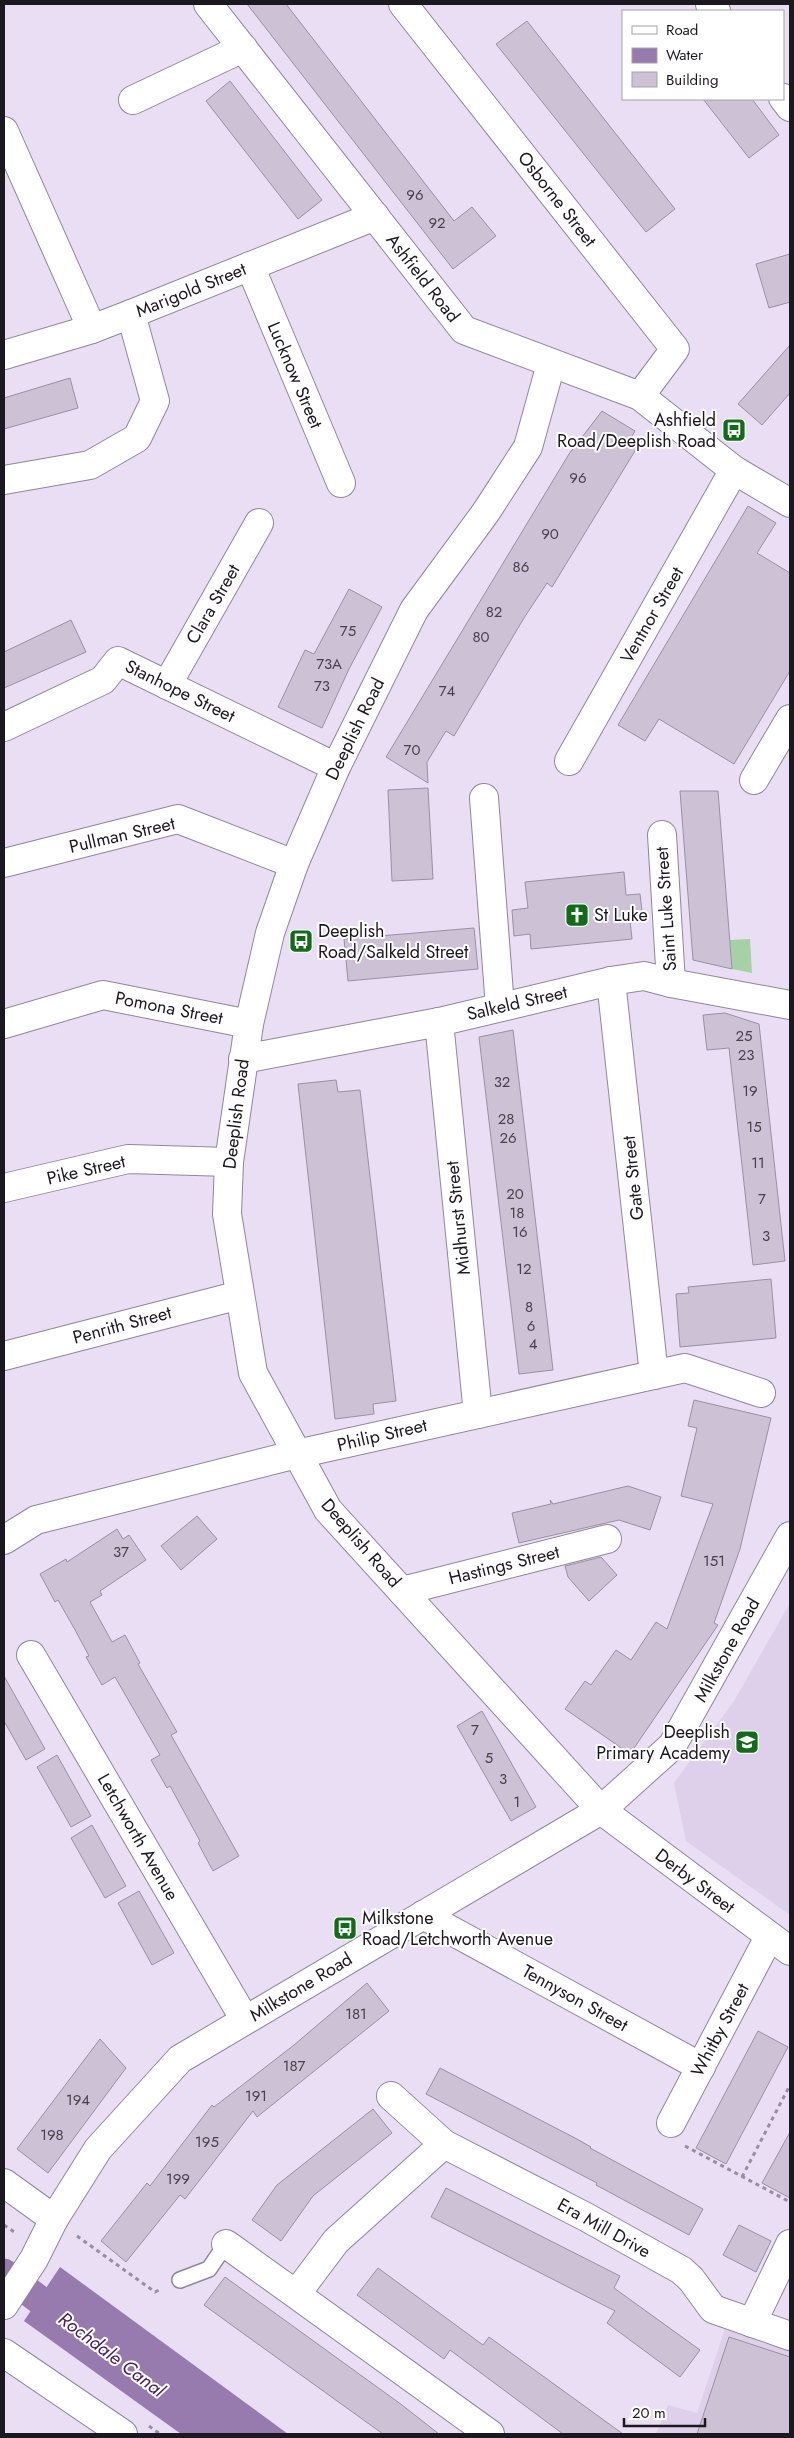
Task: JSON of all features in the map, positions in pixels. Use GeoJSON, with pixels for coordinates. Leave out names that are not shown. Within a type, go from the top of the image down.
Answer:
{"type":"FeatureCollection","features":[{"type":"Feature","properties":{"kind":"street","name":"Ashfield Road"},"geometry":{"type":"LineString","coordinates":[[208,4],[464,330],[640,396],[734,470],[790,503]]}},
{"type":"Feature","properties":{"kind":"street","name":"Osborne Street"},"geometry":{"type":"LineString","coordinates":[[403,4],[675,349],[640,396]]}},
{"type":"Feature","properties":{"kind":"street"},"geometry":{"type":"LineString","coordinates":[[133,100],[243,48]]}},
{"type":"Feature","properties":{"kind":"street"},"geometry":{"type":"LineString","coordinates":[[4,131],[92,329]]}},
{"type":"Feature","properties":{"kind":"street","name":"Marigold Street"},"geometry":{"type":"LineString","coordinates":[[4,355],[92,329],[374,216]]}},
{"type":"Feature","properties":{"kind":"street","name":"Lucknow Street"},"geometry":{"type":"LineString","coordinates":[[250,266],[341,483]]}},
{"type":"Feature","properties":{"kind":"street"},"geometry":{"type":"LineString","coordinates":[[4,480],[90,465],[137,438],[155,401],[130,314]]}},
{"type":"Feature","properties":{"kind":"street","name":"Deeplish Road"},"geometry":{"type":"LineString","coordinates":[[551,364],[528,447],[486,512],[414,610],[336,767],[294,864],[270,933],[249,1024],[229,1162],[227,1214],[253,1373],[328,1510],[601,1810]]}},
{"type":"Feature","properties":{"kind":"street","name":"Ventnor Street"},"geometry":{"type":"LineString","coordinates":[[569,761],[734,470]]}},
{"type":"Feature","properties":{"kind":"street","name":"Clara Street"},"geometry":{"type":"LineString","coordinates":[[168,684],[259,523]]}},
{"type":"Feature","properties":{"kind":"street","name":"Stanhope Street"},"geometry":{"type":"LineString","coordinates":[[4,727],[103,680],[118,661],[336,767]]}},
{"type":"Feature","properties":{"kind":"street"},"geometry":{"type":"LineString","coordinates":[[754,780],[790,718]]}},
{"type":"Feature","properties":{"kind":"street"},"geometry":{"type":"LineString","coordinates":[[484,798],[500,1007]]}},
{"type":"Feature","properties":{"kind":"street","name":"Pullman Street"},"geometry":{"type":"LineString","coordinates":[[4,863],[178,819],[294,864]]}},
{"type":"Feature","properties":{"kind":"street","name":"Saint Luke Street"},"geometry":{"type":"LineString","coordinates":[[662,836],[671,983]]}},
{"type":"Feature","properties":{"kind":"street","name":"Salkeld Street"},"geometry":{"type":"LineString","coordinates":[[243,1059],[438,1022],[611,981],[644,976],[790,1009]]}},
{"type":"Feature","properties":{"kind":"street","name":"Gate Street"},"geometry":{"type":"LineString","coordinates":[[611,981],[654,1375]]}},
{"type":"Feature","properties":{"kind":"street","name":"Pomona Street"},"geometry":{"type":"LineString","coordinates":[[4,1024],[103,995],[249,1024]]}},
{"type":"Feature","properties":{"kind":"street","name":"Midhurst Street"},"geometry":{"type":"LineString","coordinates":[[438,1022],[478,1414]]}},
{"type":"Feature","properties":{"kind":"street","name":"Pike Street"},"geometry":{"type":"LineString","coordinates":[[4,1188],[128,1159],[229,1162]]}},
{"type":"Feature","properties":{"kind":"street","name":"Penrith Street"},"geometry":{"type":"LineString","coordinates":[[4,1356],[240,1295]]}},
{"type":"Feature","properties":{"kind":"street","name":"Philip Street"},"geometry":{"type":"LineString","coordinates":[[4,1538],[36,1520],[297,1454],[685,1368],[762,1393]]}},
{"type":"Feature","properties":{"kind":"street","name":"Milkstone Road"},"geometry":{"type":"LineString","coordinates":[[4,2306],[34,2258],[54,2219],[98,2149],[180,2059],[601,1810],[672,1746],[790,1536]]}},
{"type":"Feature","properties":{"kind":"street","name":"Hastings Street"},"geometry":{"type":"LineString","coordinates":[[402,1591],[607,1538]]}},
{"type":"Feature","properties":{"kind":"street","name":"Letchworth Avenue"},"geometry":{"type":"LineString","coordinates":[[31,1655],[245,2020]]}},
{"type":"Feature","properties":{"kind":"street","name":"Derby Street"},"geometry":{"type":"LineString","coordinates":[[601,1810],[780,1944]]}},
{"type":"Feature","properties":{"kind":"street","name":"Tennyson Street"},"geometry":{"type":"LineString","coordinates":[[423,1915],[701,2066]]}},
{"type":"Feature","properties":{"kind":"street","name":"Whitby Street"},"geometry":{"type":"LineString","coordinates":[[671,2123],[701,2066],[780,1944]]}},
{"type":"Feature","properties":{"kind":"street","name":"Era Mill Drive"},"geometry":{"type":"LineString","coordinates":[[391,2096],[444,2144],[578,2212],[681,2270],[691,2279],[713,2309],[790,2336]]}},
{"type":"Feature","properties":{"kind":"street"},"geometry":{"type":"LineString","coordinates":[[298,2293],[336,2241],[444,2144]]}},
{"type":"Feature","properties":{"kind":"street"},"geometry":{"type":"LineString","coordinates":[[4,2183],[54,2219]]}},
{"type":"Feature","properties":{"kind":"street"},"geometry":{"type":"LineString","coordinates":[[226,2244],[298,2293],[490,2434]]}},
{"type":"Feature","properties":{"kind":"street"},"geometry":{"type":"LineString","coordinates":[[752,2323],[790,2244]]}},
{"type":"Feature","properties":{"kind":"street"},"geometry":{"type":"LineString","coordinates":[[4,2353],[123,2434]]}},
{"type":"Feature","properties":{"kind":"lane"},"geometry":{"type":"LineString","coordinates":[[180,2280],[209,2269],[226,2244]]}},
{"type":"Feature","properties":{"kind":"path"},"geometry":{"type":"LineString","coordinates":[[742,2176],[790,2085]]}},
{"type":"Feature","properties":{"kind":"path"},"geometry":{"type":"LineString","coordinates":[[671,2123],[664,2135],[790,2202]]}},
{"type":"Feature","properties":{"kind":"path"},"geometry":{"type":"LineString","coordinates":[[54,2219],[154,2292],[180,2280]]}},
{"type":"Feature","properties":{"kind":"shaded area","name":"Deeplish Primary Academy"},"geometry":{"type":"Polygon","coordinates":[[[790,1603],[790,1915],[686,1841],[674,1783],[734,1701],[790,1603]]]}},
{"type":"Feature","properties":{"kind":"shaded area"},"geometry":{"type":"Polygon","coordinates":[[[726,2326],[790,2348],[790,2434],[656,2434],[668,2405],[697,2413],[726,2326]]]}},
{"type":"Feature","properties":{"kind":"green space"},"geometry":{"type":"Polygon","coordinates":[[[750,939],[752,973],[732,969],[730,940],[750,939]]]}},
{"type":"Feature","properties":{"kind":"water"},"geometry":{"type":"Polygon","coordinates":[[[60,2267],[288,2434],[181,2434],[24,2321],[60,2267]]]}},
{"type":"Feature","properties":{"kind":"building"},"geometry":{"type":"Polygon","coordinates":[[[247,4],[286,4],[454,221],[472,207],[496,236],[453,269],[247,4]]]}},
{"type":"Feature","properties":{"kind":"building"},"geometry":{"type":"Polygon","coordinates":[[[527,21],[675,209],[646,232],[496,44],[527,21]]]}},
{"type":"Feature","properties":{"kind":"building"},"geometry":{"type":"Polygon","coordinates":[[[230,81],[322,200],[298,219],[206,101],[230,81]]]}},
{"type":"Feature","properties":{"kind":"building"},"geometry":{"type":"Polygon","coordinates":[[[704,100],[753,100],[779,135],[749,158],[704,100]]]}},
{"type":"Feature","properties":{"kind":"building"},"geometry":{"type":"Polygon","coordinates":[[[790,254],[790,302],[769,308],[756,264],[790,254]]]}},
{"type":"Feature","properties":{"kind":"building"},"geometry":{"type":"Polygon","coordinates":[[[790,345],[790,393],[762,425],[738,404],[790,345]]]}},
{"type":"Feature","properties":{"kind":"building"},"geometry":{"type":"Polygon","coordinates":[[[70,378],[78,408],[4,429],[4,398],[70,378]]]}},
{"type":"Feature","properties":{"kind":"building"},"geometry":{"type":"Polygon","coordinates":[[[602,411],[635,431],[629,441],[638,446],[552,587],[547,583],[524,618],[454,736],[446,731],[427,762],[428,783],[386,757],[569,454],[602,411]]]}},
{"type":"Feature","properties":{"kind":"building"},"geometry":{"type":"Polygon","coordinates":[[[748,506],[776,523],[757,553],[790,573],[790,671],[734,764],[659,719],[645,741],[618,725],[748,506]]]}},
{"type":"Feature","properties":{"kind":"building"},"geometry":{"type":"Polygon","coordinates":[[[349,589],[382,607],[349,669],[322,728],[278,707],[305,650],[314,654],[349,589]]]}},
{"type":"Feature","properties":{"kind":"building"},"geometry":{"type":"Polygon","coordinates":[[[71,620],[86,652],[4,688],[4,652],[71,620]]]}},
{"type":"Feature","properties":{"kind":"building"},"geometry":{"type":"Polygon","coordinates":[[[428,788],[433,879],[392,881],[388,790],[428,788]]]}},
{"type":"Feature","properties":{"kind":"building"},"geometry":{"type":"Polygon","coordinates":[[[680,791],[718,791],[732,969],[693,960],[680,791]]]}},
{"type":"Feature","properties":{"kind":"building","name":"St Luke"},"geometry":{"type":"Polygon","coordinates":[[[624,872],[626,895],[640,894],[643,919],[630,920],[632,939],[531,949],[530,934],[514,936],[512,910],[528,908],[525,882],[624,872]]]}},
{"type":"Feature","properties":{"kind":"building"},"geometry":{"type":"Polygon","coordinates":[[[474,928],[478,969],[348,981],[344,939],[474,928]]]}},
{"type":"Feature","properties":{"kind":"building"},"geometry":{"type":"Polygon","coordinates":[[[725,1013],[759,1024],[785,1261],[753,1265],[729,1048],[707,1050],[703,1015],[725,1013]]]}},
{"type":"Feature","properties":{"kind":"building"},"geometry":{"type":"Polygon","coordinates":[[[513,1030],[553,1370],[519,1374],[479,1037],[513,1030]]]}},
{"type":"Feature","properties":{"kind":"building"},"geometry":{"type":"Polygon","coordinates":[[[336,1080],[338,1092],[360,1090],[396,1401],[373,1404],[374,1414],[335,1419],[298,1084],[336,1080]]]}},
{"type":"Feature","properties":{"kind":"building"},"geometry":{"type":"Polygon","coordinates":[[[771,1279],[776,1338],[680,1347],[676,1294],[689,1293],[688,1287],[771,1279]]]}},
{"type":"Feature","properties":{"kind":"building"},"geometry":{"type":"Polygon","coordinates":[[[694,1400],[771,1418],[740,1549],[714,1623],[718,1625],[630,1754],[565,1709],[585,1681],[591,1685],[616,1650],[631,1660],[656,1622],[667,1629],[713,1504],[681,1496],[697,1428],[688,1426],[694,1400]]]}},
{"type":"Feature","properties":{"kind":"building"},"geometry":{"type":"Polygon","coordinates":[[[628,1486],[661,1497],[650,1530],[619,1520],[519,1543],[512,1513],[551,1504],[550,1500],[553,1504],[628,1486]]]}},
{"type":"Feature","properties":{"kind":"building"},"geometry":{"type":"Polygon","coordinates":[[[197,1516],[217,1539],[181,1570],[161,1546],[197,1516]]]}},
{"type":"Feature","properties":{"kind":"building"},"geometry":{"type":"Polygon","coordinates":[[[117,1529],[123,1539],[129,1535],[146,1560],[100,1591],[102,1595],[90,1602],[112,1642],[125,1635],[140,1663],[138,1664],[177,1732],[171,1735],[239,1856],[213,1871],[198,1843],[200,1841],[170,1786],[167,1788],[151,1760],[160,1755],[115,1677],[102,1685],[86,1657],[89,1656],[74,1628],[58,1600],[55,1602],[40,1574],[66,1559],[67,1562],[117,1529]]]}},
{"type":"Feature","properties":{"kind":"building"},"geometry":{"type":"Polygon","coordinates":[[[601,1557],[617,1575],[589,1601],[568,1577],[565,1566],[601,1557]]]}},
{"type":"Feature","properties":{"kind":"building"},"geometry":{"type":"Polygon","coordinates":[[[4,1676],[45,1749],[26,1760],[4,1721],[4,1676]]]}},
{"type":"Feature","properties":{"kind":"building"},"geometry":{"type":"Polygon","coordinates":[[[482,1711],[536,1807],[511,1821],[457,1726],[482,1711]]]}},
{"type":"Feature","properties":{"kind":"building"},"geometry":{"type":"Polygon","coordinates":[[[57,1755],[91,1816],[71,1827],[37,1767],[57,1755]]]}},
{"type":"Feature","properties":{"kind":"building"},"geometry":{"type":"Polygon","coordinates":[[[92,1825],[126,1886],[105,1898],[71,1838],[92,1825]]]}},
{"type":"Feature","properties":{"kind":"building"},"geometry":{"type":"Polygon","coordinates":[[[139,1891],[174,1953],[152,1965],[118,1903],[139,1891]]]}},
{"type":"Feature","properties":{"kind":"building"},"geometry":{"type":"Polygon","coordinates":[[[367,1983],[389,2011],[257,2117],[253,2111],[185,2199],[180,2195],[126,2262],[101,2241],[147,2183],[150,2186],[212,2105],[214,2107],[294,2045],[367,1983]]]}},
{"type":"Feature","properties":{"kind":"building"},"geometry":{"type":"Polygon","coordinates":[[[758,2031],[788,2047],[726,2164],[696,2148],[758,2031]]]}},
{"type":"Feature","properties":{"kind":"building"},"geometry":{"type":"Polygon","coordinates":[[[100,2039],[126,2068],[48,2173],[17,2149],[100,2039]]]}},
{"type":"Feature","properties":{"kind":"building"},"geometry":{"type":"Polygon","coordinates":[[[440,2068],[575,2138],[703,2209],[689,2235],[596,2185],[597,2183],[426,2094],[440,2068]]]}},
{"type":"Feature","properties":{"kind":"building"},"geometry":{"type":"Polygon","coordinates":[[[373,2109],[392,2133],[313,2196],[281,2241],[252,2220],[277,2185],[373,2109]]]}},
{"type":"Feature","properties":{"kind":"building"},"geometry":{"type":"Polygon","coordinates":[[[790,2132],[790,2198],[762,2183],[790,2132]]]}},
{"type":"Feature","properties":{"kind":"building"},"geometry":{"type":"Polygon","coordinates":[[[446,2188],[620,2276],[614,2288],[700,2350],[680,2377],[607,2323],[615,2311],[431,2217],[446,2188]]]}},
{"type":"Feature","properties":{"kind":"building"},"geometry":{"type":"Polygon","coordinates":[[[739,2225],[771,2241],[756,2272],[723,2255],[739,2225]]]}},
{"type":"Feature","properties":{"kind":"building"},"geometry":{"type":"Polygon","coordinates":[[[378,2268],[483,2345],[489,2337],[623,2434],[563,2434],[450,2350],[444,2359],[357,2295],[378,2268]]]}},
{"type":"Feature","properties":{"kind":"building"},"geometry":{"type":"Polygon","coordinates":[[[225,2277],[439,2434],[383,2434],[204,2305],[225,2277]]]}},
{"type":"Feature","properties":{"kind":"building"},"geometry":{"type":"Polygon","coordinates":[[[729,2337],[790,2357],[790,2434],[697,2434],[729,2337]]]}},
{"type":"Feature","properties":{"kind":"waterway","name":"Rochdale Canal"},"geometry":{"type":"LineString","coordinates":[[4,2273],[70,2323]]}},
{"type":"Feature","properties":{"kind":"place","name":"Ashfield Road/Deeplish Road"},"geometry":{"type":"Point","coordinates":[734,430]}},
{"type":"Feature","properties":{"kind":"place","name":"St Luke"},"geometry":{"type":"Point","coordinates":[577,915]}},
{"type":"Feature","properties":{"kind":"place","name":"Deeplish Road/Salkeld Street"},"geometry":{"type":"Point","coordinates":[301,941]}},
{"type":"Feature","properties":{"kind":"place","name":"Deeplish Primary Academy"},"geometry":{"type":"Point","coordinates":[747,1742]}},
{"type":"Feature","properties":{"kind":"place","name":"Milkstone Road/Letchworth Avenue"},"geometry":{"type":"Point","coordinates":[345,1928]}}]}
